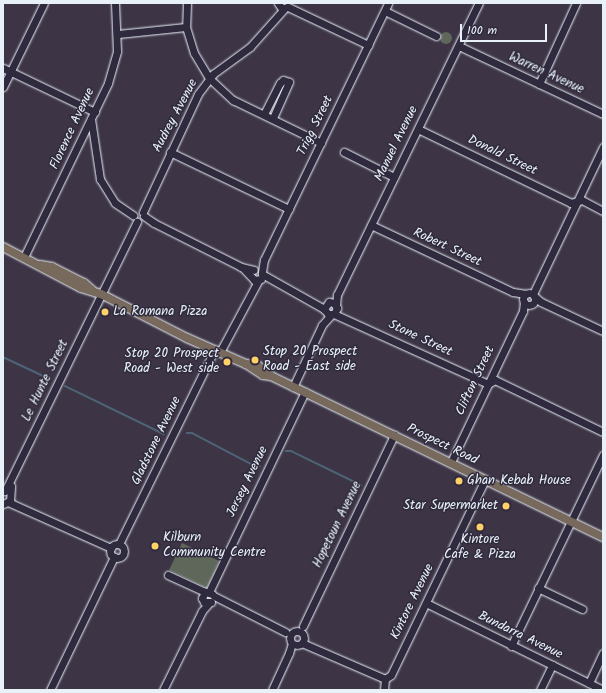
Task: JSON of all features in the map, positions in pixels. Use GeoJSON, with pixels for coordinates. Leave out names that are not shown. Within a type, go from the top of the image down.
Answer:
{"type":"FeatureCollection","features":[{"type":"Feature","properties":{"kind":"main road","name":"Prospect Road"},"geometry":{"type":"LineString","coordinates":[[3,247],[40,264],[48,272],[81,288],[92,290],[101,294],[167,326],[178,334],[218,350],[246,364],[254,371],[271,376],[305,392],[603,537]]}},
{"type":"Feature","properties":{"kind":"street"},"geometry":{"type":"LineString","coordinates":[[3,87],[44,3]]}},
{"type":"Feature","properties":{"kind":"street","name":"Florence Avenue"},"geometry":{"type":"LineString","coordinates":[[24,257],[108,83],[117,51],[118,34],[115,3]]}},
{"type":"Feature","properties":{"kind":"street"},"geometry":{"type":"LineString","coordinates":[[187,3],[186,27],[194,53],[209,78],[233,100],[322,143]]}},
{"type":"Feature","properties":{"kind":"street","name":"Trigg Street"},"geometry":{"type":"LineString","coordinates":[[218,350],[251,290],[388,3]]}},
{"type":"Feature","properties":{"kind":"street","name":"Manuel Avenue"},"geometry":{"type":"LineString","coordinates":[[293,387],[479,3]]}},
{"type":"Feature","properties":{"kind":"street"},"geometry":{"type":"LineString","coordinates":[[539,84],[576,3]]}},
{"type":"Feature","properties":{"kind":"street"},"geometry":{"type":"LineString","coordinates":[[283,5],[299,11],[368,45]]}},
{"type":"Feature","properties":{"kind":"street","name":"Audrey Avenue"},"geometry":{"type":"LineString","coordinates":[[101,294],[198,94],[209,78],[250,47],[276,18],[283,5]]}},
{"type":"Feature","properties":{"kind":"street"},"geometry":{"type":"LineString","coordinates":[[385,11],[436,36]]}},
{"type":"Feature","properties":{"kind":"street"},"geometry":{"type":"LineString","coordinates":[[118,34],[186,27]]}},
{"type":"Feature","properties":{"kind":"street","name":"Warren Avenue"},"geometry":{"type":"LineString","coordinates":[[458,46],[603,114]]}},
{"type":"Feature","properties":{"kind":"street"},"geometry":{"type":"LineString","coordinates":[[3,68],[93,116]]}},
{"type":"Feature","properties":{"kind":"street"},"geometry":{"type":"LineString","coordinates":[[264,114],[280,83],[283,80],[289,82],[273,118]]}},
{"type":"Feature","properties":{"kind":"street","name":"Stone Street"},"geometry":{"type":"LineString","coordinates":[[93,116],[100,179],[115,203],[124,209],[257,275],[488,384]]}},
{"type":"Feature","properties":{"kind":"street","name":"Donald Street"},"geometry":{"type":"LineString","coordinates":[[418,129],[571,203],[582,200],[603,211]]}},
{"type":"Feature","properties":{"kind":"street","name":"Clifton Street"},"geometry":{"type":"LineString","coordinates":[[451,462],[523,310],[603,147]]}},
{"type":"Feature","properties":{"kind":"street"},"geometry":{"type":"LineString","coordinates":[[170,152],[289,209]]}},
{"type":"Feature","properties":{"kind":"street"},"geometry":{"type":"LineString","coordinates":[[344,152],[394,177]]}},
{"type":"Feature","properties":{"kind":"street","name":"Robert Street"},"geometry":{"type":"LineString","coordinates":[[371,225],[513,292],[541,302],[603,332]]}},
{"type":"Feature","properties":{"kind":"street","name":"Le Hunte Street"},"geometry":{"type":"LineString","coordinates":[[6,499],[14,478],[101,294]]}},
{"type":"Feature","properties":{"kind":"street","name":"Gladstone Avenue"},"geometry":{"type":"LineString","coordinates":[[114,557],[123,554],[123,547],[119,544],[218,350]]}},
{"type":"Feature","properties":{"kind":"street"},"geometry":{"type":"LineString","coordinates":[[488,384],[495,380],[603,432]]}},
{"type":"Feature","properties":{"kind":"street","name":"Jersey Avenue"},"geometry":{"type":"LineString","coordinates":[[163,690],[202,611],[214,582],[305,392]]}},
{"type":"Feature","properties":{"kind":"street","name":"Hopetoun Avenue"},"geometry":{"type":"LineString","coordinates":[[272,690],[296,636],[394,435]]}},
{"type":"Feature","properties":{"kind":"street"},"geometry":{"type":"LineString","coordinates":[[511,646],[603,455]]}},
{"type":"Feature","properties":{"kind":"street","name":"Kintore Avenue"},"geometry":{"type":"LineString","coordinates":[[385,679],[392,675],[485,480]]}},
{"type":"Feature","properties":{"kind":"street"},"geometry":{"type":"LineString","coordinates":[[6,499],[111,548],[114,557],[50,690]]}},
{"type":"Feature","properties":{"kind":"street"},"geometry":{"type":"LineString","coordinates":[[111,548],[119,544]]}},
{"type":"Feature","properties":{"kind":"street"},"geometry":{"type":"LineString","coordinates":[[168,575],[208,597],[225,603],[385,679],[384,690]]}},
{"type":"Feature","properties":{"kind":"street"},"geometry":{"type":"LineString","coordinates":[[538,588],[582,609]]}},
{"type":"Feature","properties":{"kind":"street","name":"Bundarra Avenue"},"geometry":{"type":"LineString","coordinates":[[426,603],[603,690]]}},
{"type":"Feature","properties":{"kind":"street"},"geometry":{"type":"LineString","coordinates":[[589,683],[603,653]]}},
{"type":"Feature","properties":{"kind":"street"},"geometry":{"type":"LineString","coordinates":[[540,690],[552,665]]}},
{"type":"Feature","properties":{"kind":"green space"},"geometry":{"type":"Polygon","coordinates":[[[448,32],[451,33],[451,43],[444,44],[441,43],[440,36],[441,33],[448,32]]]}},
{"type":"Feature","properties":{"kind":"green space"},"geometry":{"type":"Polygon","coordinates":[[[182,543],[219,561],[207,588],[169,570],[182,543]]]}},
{"type":"Feature","properties":{"kind":"waterway"},"geometry":{"type":"LineString","coordinates":[[3,357],[50,379]]}},
{"type":"Feature","properties":{"kind":"waterway"},"geometry":{"type":"LineString","coordinates":[[65,386],[164,434]]}},
{"type":"Feature","properties":{"kind":"waterway"},"geometry":{"type":"LineString","coordinates":[[187,433],[192,433],[255,466],[260,466]]}},
{"type":"Feature","properties":{"kind":"waterway"},"geometry":{"type":"LineString","coordinates":[[286,451],[291,451],[361,485]]}},
{"type":"Feature","properties":{"kind":"place","name":"La Romana Pizza"},"geometry":{"type":"Point","coordinates":[105,312]}},
{"type":"Feature","properties":{"kind":"place","name":"Stop 20 Prospect Road - East side"},"geometry":{"type":"Point","coordinates":[255,360]}},
{"type":"Feature","properties":{"kind":"place","name":"Stop 20 Prospect Road - West side"},"geometry":{"type":"Point","coordinates":[227,362]}},
{"type":"Feature","properties":{"kind":"place","name":"Ghan Kebab House"},"geometry":{"type":"Point","coordinates":[459,481]}},
{"type":"Feature","properties":{"kind":"place","name":"Star Supermarket"},"geometry":{"type":"Point","coordinates":[506,506]}},
{"type":"Feature","properties":{"kind":"place","name":"Kintore Cafe & Pizza"},"geometry":{"type":"Point","coordinates":[480,527]}},
{"type":"Feature","properties":{"kind":"place","name":"Kilburn Community Centre"},"geometry":{"type":"Point","coordinates":[155,546]}}]}
